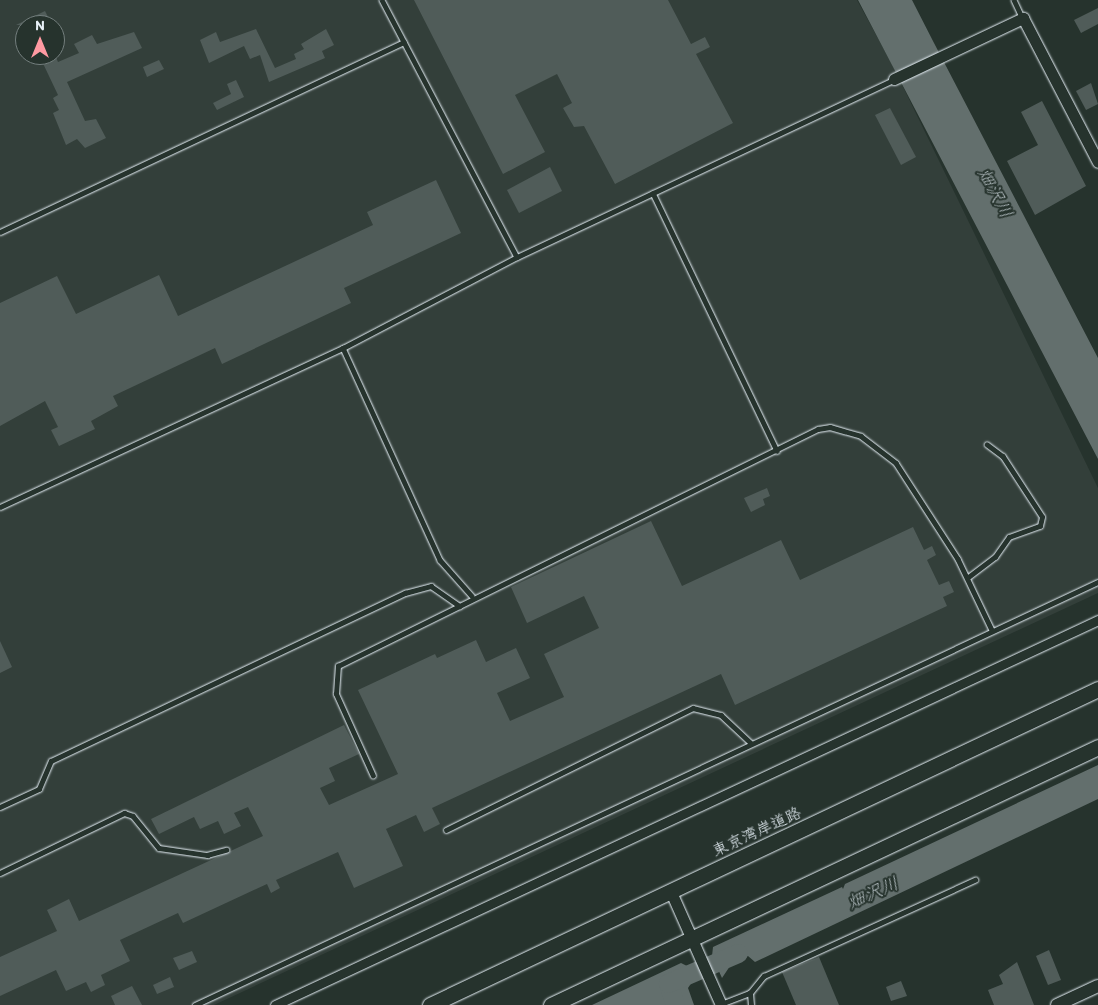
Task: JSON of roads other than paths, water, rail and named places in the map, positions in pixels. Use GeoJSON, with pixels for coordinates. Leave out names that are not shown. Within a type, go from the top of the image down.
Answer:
{"type":"FeatureCollection","features":[{"type":"Feature","properties":{"kind":"highway","name":"東京湾岸道路"},"geometry":{"type":"LineString","coordinates":[[430,1005],[1098,689]]}},
{"type":"Feature","properties":{"kind":"highway"},"geometry":{"type":"LineString","coordinates":[[551,1005],[693,943],[1098,747]]}},
{"type":"Feature","properties":{"kind":"main road"},"geometry":{"type":"LineString","coordinates":[[1057,1005],[1098,986]]}},
{"type":"Feature","properties":{"kind":"street"},"geometry":{"type":"LineString","coordinates":[[894,79],[1023,18],[1098,162]]}},
{"type":"Feature","properties":{"kind":"street"},"geometry":{"type":"LineString","coordinates":[[275,1005],[1098,620]]}},
{"type":"Feature","properties":{"kind":"street"},"geometry":{"type":"LineString","coordinates":[[671,892],[720,1005]]}},
{"type":"Feature","properties":{"kind":"lane"},"geometry":{"type":"LineString","coordinates":[[382,0],[517,257]]}},
{"type":"Feature","properties":{"kind":"lane"},"geometry":{"type":"LineString","coordinates":[[1014,0],[1023,18]]}},
{"type":"Feature","properties":{"kind":"lane"},"geometry":{"type":"LineString","coordinates":[[0,232],[404,42]]}},
{"type":"Feature","properties":{"kind":"lane"},"geometry":{"type":"LineString","coordinates":[[0,507],[343,348],[517,257],[894,79]]}},
{"type":"Feature","properties":{"kind":"lane"},"geometry":{"type":"LineString","coordinates":[[653,193],[777,452]]}},
{"type":"Feature","properties":{"kind":"lane"},"geometry":{"type":"LineString","coordinates":[[343,348],[440,560],[472,596]]}},
{"type":"Feature","properties":{"kind":"lane"},"geometry":{"type":"LineString","coordinates":[[373,776],[336,694],[338,666],[460,606],[472,596],[777,452],[818,429],[830,427],[860,436],[896,463],[926,504],[967,578],[992,630]]}},
{"type":"Feature","properties":{"kind":"lane"},"geometry":{"type":"LineString","coordinates":[[967,578],[995,558],[1009,537],[1040,526],[1042,517],[1003,456],[987,445]]}},
{"type":"Feature","properties":{"kind":"lane"},"geometry":{"type":"LineString","coordinates":[[195,1005],[1098,582]]}},
{"type":"Feature","properties":{"kind":"lane"},"geometry":{"type":"LineString","coordinates":[[0,807],[38,789],[51,760],[405,592],[423,585],[432,586],[460,606]]}},
{"type":"Feature","properties":{"kind":"lane"},"geometry":{"type":"LineString","coordinates":[[446,830],[693,708],[721,715],[751,743]]}},
{"type":"Feature","properties":{"kind":"lane"},"geometry":{"type":"LineString","coordinates":[[0,873],[124,814],[133,816],[159,848],[207,855],[226,850]]}},
{"type":"Feature","properties":{"kind":"lane"},"geometry":{"type":"LineString","coordinates":[[720,1005],[750,993],[764,976],[975,880]]}},
{"type":"Feature","properties":{"kind":"lane"},"geometry":{"type":"LineString","coordinates":[[750,993],[751,1005]]}},
{"type":"Feature","properties":{"kind":"water"},"geometry":{"type":"Polygon","coordinates":[[[858,0],[912,0],[1098,358],[1098,459],[858,0]]]}},
{"type":"Feature","properties":{"kind":"water"},"geometry":{"type":"Polygon","coordinates":[[[1098,765],[1098,799],[755,962],[748,956],[732,963],[722,978],[712,956],[713,947],[842,887],[843,889],[845,884],[1098,765]]]}},
{"type":"Feature","properties":{"kind":"water"},"geometry":{"type":"Polygon","coordinates":[[[681,963],[689,967],[694,979],[688,988],[694,1005],[592,1005],[681,963]]]}},
{"type":"Feature","properties":{"kind":"waterway","name":"畑沢川"},"geometry":{"type":"LineString","coordinates":[[675,1005],[668,983],[738,953]]}}]}
